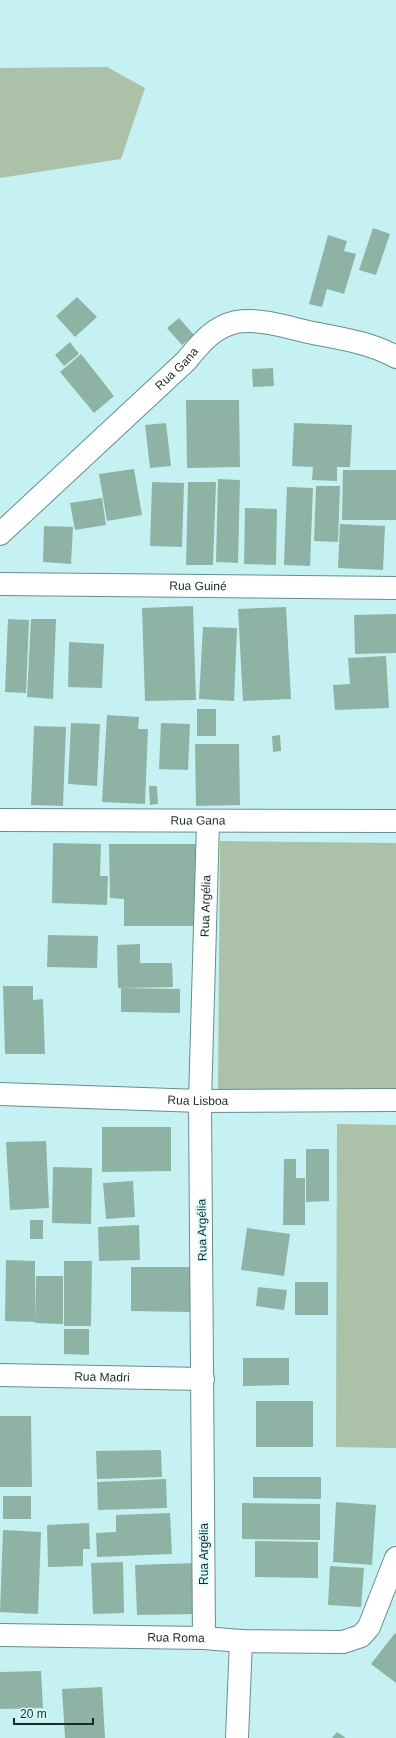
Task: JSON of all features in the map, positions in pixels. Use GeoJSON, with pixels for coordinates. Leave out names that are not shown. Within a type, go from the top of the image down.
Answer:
{"type":"FeatureCollection","features":[{"type":"Feature","properties":{"kind":"street","name":"Rua Gana"},"geometry":{"type":"LineString","coordinates":[[0,534],[186,361],[205,339],[217,329],[236,322],[268,323],[359,343],[384,350],[396,358]]}},
{"type":"Feature","properties":{"kind":"street","name":"Rua Guiné"},"geometry":{"type":"LineString","coordinates":[[0,584],[396,588]]}},
{"type":"Feature","properties":{"kind":"street","name":"Rua Gana"},"geometry":{"type":"LineString","coordinates":[[0,820],[208,822],[396,821]]}},
{"type":"Feature","properties":{"kind":"street","name":"Rua Argélia"},"geometry":{"type":"LineString","coordinates":[[204,1638],[200,1101],[208,822]]}},
{"type":"Feature","properties":{"kind":"street","name":"Rua Lisboa"},"geometry":{"type":"LineString","coordinates":[[0,1094],[200,1101],[396,1100]]}},
{"type":"Feature","properties":{"kind":"street","name":"Rua Madri"},"geometry":{"type":"LineString","coordinates":[[0,1375],[203,1378]]}},
{"type":"Feature","properties":{"kind":"street","name":"Rua Roma"},"geometry":{"type":"LineString","coordinates":[[0,1635],[343,1642],[361,1636],[369,1627],[396,1558]]}},
{"type":"Feature","properties":{"kind":"street"},"geometry":{"type":"LineString","coordinates":[[237,1738],[241,1641]]}},
{"type":"Feature","properties":{"kind":"green space"},"geometry":{"type":"Polygon","coordinates":[[[107,67],[145,88],[121,159],[0,178],[0,68],[107,67]]]}},
{"type":"Feature","properties":{"kind":"green space"},"geometry":{"type":"Polygon","coordinates":[[[220,841],[396,843],[396,1091],[218,1089],[220,841]]]}},
{"type":"Feature","properties":{"kind":"green space"},"geometry":{"type":"Polygon","coordinates":[[[337,1124],[396,1125],[396,1448],[336,1447],[337,1124]]]}},
{"type":"Feature","properties":{"kind":"building"},"geometry":{"type":"Polygon","coordinates":[[[373,228],[390,234],[376,275],[359,270],[373,228]]]}},
{"type":"Feature","properties":{"kind":"building"},"geometry":{"type":"Polygon","coordinates":[[[328,235],[347,241],[344,251],[356,254],[344,294],[327,289],[322,307],[309,304],[328,235]]]}},
{"type":"Feature","properties":{"kind":"building"},"geometry":{"type":"Polygon","coordinates":[[[77,297],[97,317],[75,337],[56,316],[77,297]]]}},
{"type":"Feature","properties":{"kind":"building"},"geometry":{"type":"Polygon","coordinates":[[[179,318],[194,335],[182,345],[167,328],[179,318]]]}},
{"type":"Feature","properties":{"kind":"building"},"geometry":{"type":"Polygon","coordinates":[[[70,342],[79,354],[64,366],[55,355],[70,342]]]}},
{"type":"Feature","properties":{"kind":"building"},"geometry":{"type":"Polygon","coordinates":[[[81,354],[114,396],[94,413],[60,372],[81,354]]]}},
{"type":"Feature","properties":{"kind":"building"},"geometry":{"type":"Polygon","coordinates":[[[273,368],[274,386],[253,387],[252,369],[273,368]]]}},
{"type":"Feature","properties":{"kind":"building"},"geometry":{"type":"Polygon","coordinates":[[[186,400],[239,400],[240,467],[187,468],[186,400]]]}},
{"type":"Feature","properties":{"kind":"building"},"geometry":{"type":"Polygon","coordinates":[[[166,423],[171,466],[150,468],[145,425],[166,423]]]}},
{"type":"Feature","properties":{"kind":"building"},"geometry":{"type":"Polygon","coordinates":[[[294,423],[352,425],[350,467],[337,467],[337,481],[312,480],[313,467],[292,466],[294,423]]]}},
{"type":"Feature","properties":{"kind":"building"},"geometry":{"type":"Polygon","coordinates":[[[134,469],[142,515],[107,521],[99,474],[134,469]]]}},
{"type":"Feature","properties":{"kind":"building"},"geometry":{"type":"Polygon","coordinates":[[[343,470],[396,470],[396,520],[342,520],[343,470]]]}},
{"type":"Feature","properties":{"kind":"building"},"geometry":{"type":"Polygon","coordinates":[[[218,479],[240,480],[238,563],[216,562],[218,479]]]}},
{"type":"Feature","properties":{"kind":"building"},"geometry":{"type":"Polygon","coordinates":[[[152,482],[184,483],[182,547],[150,546],[152,482]]]}},
{"type":"Feature","properties":{"kind":"building"},"geometry":{"type":"Polygon","coordinates":[[[188,482],[216,482],[213,565],[186,565],[188,482]]]}},
{"type":"Feature","properties":{"kind":"building"},"geometry":{"type":"Polygon","coordinates":[[[316,486],[340,486],[338,542],[314,541],[316,486]]]}},
{"type":"Feature","properties":{"kind":"building"},"geometry":{"type":"Polygon","coordinates":[[[287,487],[313,488],[310,566],[284,565],[287,487]]]}},
{"type":"Feature","properties":{"kind":"building"},"geometry":{"type":"Polygon","coordinates":[[[102,498],[106,525],[75,530],[70,503],[102,498]]]}},
{"type":"Feature","properties":{"kind":"building"},"geometry":{"type":"Polygon","coordinates":[[[245,508],[277,509],[276,565],[244,564],[245,508]]]}},
{"type":"Feature","properties":{"kind":"building"},"geometry":{"type":"Polygon","coordinates":[[[340,524],[385,526],[383,570],[338,568],[340,524]]]}},
{"type":"Feature","properties":{"kind":"building"},"geometry":{"type":"Polygon","coordinates":[[[44,526],[73,527],[71,564],[43,562],[44,526]]]}},
{"type":"Feature","properties":{"kind":"building"},"geometry":{"type":"Polygon","coordinates":[[[193,606],[196,700],[145,701],[142,608],[193,606]]]}},
{"type":"Feature","properties":{"kind":"building"},"geometry":{"type":"Polygon","coordinates":[[[286,607],[291,699],[243,701],[238,609],[286,607]]]}},
{"type":"Feature","properties":{"kind":"building"},"geometry":{"type":"Polygon","coordinates":[[[396,614],[396,653],[355,654],[354,615],[396,614]]]}},
{"type":"Feature","properties":{"kind":"building"},"geometry":{"type":"Polygon","coordinates":[[[8,619],[29,620],[26,693],[5,692],[8,619]]]}},
{"type":"Feature","properties":{"kind":"building"},"geometry":{"type":"Polygon","coordinates":[[[31,619],[56,619],[53,699],[27,697],[31,619]]]}},
{"type":"Feature","properties":{"kind":"building"},"geometry":{"type":"Polygon","coordinates":[[[203,627],[237,628],[234,701],[199,699],[203,627]]]}},
{"type":"Feature","properties":{"kind":"building"},"geometry":{"type":"Polygon","coordinates":[[[69,642],[104,644],[102,688],[68,687],[69,642]]]}},
{"type":"Feature","properties":{"kind":"building"},"geometry":{"type":"Polygon","coordinates":[[[386,656],[389,708],[335,710],[333,685],[350,684],[348,658],[386,656]]]}},
{"type":"Feature","properties":{"kind":"building"},"geometry":{"type":"Polygon","coordinates":[[[197,709],[216,709],[216,736],[197,736],[197,709]]]}},
{"type":"Feature","properties":{"kind":"building"},"geometry":{"type":"Polygon","coordinates":[[[107,715],[139,717],[138,729],[148,729],[145,804],[102,802],[107,715]]]}},
{"type":"Feature","properties":{"kind":"building"},"geometry":{"type":"Polygon","coordinates":[[[71,723],[100,724],[97,786],[68,784],[71,723]]]}},
{"type":"Feature","properties":{"kind":"building"},"geometry":{"type":"Polygon","coordinates":[[[161,723],[190,724],[188,770],[159,769],[161,723]]]}},
{"type":"Feature","properties":{"kind":"building"},"geometry":{"type":"Polygon","coordinates":[[[34,726],[66,727],[63,806],[31,805],[34,726]]]}},
{"type":"Feature","properties":{"kind":"building"},"geometry":{"type":"Polygon","coordinates":[[[280,735],[281,751],[273,752],[272,736],[280,735]]]}},
{"type":"Feature","properties":{"kind":"building"},"geometry":{"type":"Polygon","coordinates":[[[195,744],[239,744],[240,805],[196,806],[195,744]]]}},
{"type":"Feature","properties":{"kind":"building"},"geometry":{"type":"Polygon","coordinates":[[[149,786],[157,786],[158,804],[150,805],[149,786]]]}},
{"type":"Feature","properties":{"kind":"building"},"geometry":{"type":"Polygon","coordinates":[[[53,843],[101,844],[100,876],[108,876],[107,905],[52,903],[53,843]]]}},
{"type":"Feature","properties":{"kind":"building"},"geometry":{"type":"Polygon","coordinates":[[[109,844],[198,844],[198,926],[124,926],[124,899],[110,898],[109,844]]]}},
{"type":"Feature","properties":{"kind":"building"},"geometry":{"type":"Polygon","coordinates":[[[48,935],[98,936],[97,968],[47,967],[48,935]]]}},
{"type":"Feature","properties":{"kind":"building"},"geometry":{"type":"Polygon","coordinates":[[[140,944],[140,963],[172,963],[173,987],[118,988],[117,945],[140,944]]]}},
{"type":"Feature","properties":{"kind":"building"},"geometry":{"type":"Polygon","coordinates":[[[3,986],[33,986],[33,1000],[43,999],[45,1054],[5,1054],[3,986]]]}},
{"type":"Feature","properties":{"kind":"building"},"geometry":{"type":"Polygon","coordinates":[[[121,988],[180,989],[180,1013],[121,1012],[121,988]]]}},
{"type":"Feature","properties":{"kind":"building"},"geometry":{"type":"Polygon","coordinates":[[[102,1127],[171,1127],[171,1171],[102,1172],[102,1127]]]}},
{"type":"Feature","properties":{"kind":"building"},"geometry":{"type":"Polygon","coordinates":[[[46,1141],[49,1208],[10,1210],[6,1142],[46,1141]]]}},
{"type":"Feature","properties":{"kind":"building"},"geometry":{"type":"Polygon","coordinates":[[[306,1149],[329,1149],[329,1201],[306,1202],[306,1149]]]}},
{"type":"Feature","properties":{"kind":"building"},"geometry":{"type":"Polygon","coordinates":[[[284,1159],[296,1159],[296,1178],[305,1178],[305,1225],[283,1225],[284,1159]]]}},
{"type":"Feature","properties":{"kind":"building"},"geometry":{"type":"Polygon","coordinates":[[[53,1167],[92,1168],[91,1224],[52,1223],[53,1167]]]}},
{"type":"Feature","properties":{"kind":"building"},"geometry":{"type":"Polygon","coordinates":[[[133,1181],[135,1217],[106,1219],[103,1183],[133,1181]]]}},
{"type":"Feature","properties":{"kind":"building"},"geometry":{"type":"Polygon","coordinates":[[[30,1220],[43,1220],[43,1239],[30,1239],[30,1220]]]}},
{"type":"Feature","properties":{"kind":"building"},"geometry":{"type":"Polygon","coordinates":[[[139,1225],[140,1260],[99,1261],[98,1227],[139,1225]]]}},
{"type":"Feature","properties":{"kind":"building"},"geometry":{"type":"Polygon","coordinates":[[[247,1228],[290,1234],[284,1276],[241,1270],[247,1228]]]}},
{"type":"Feature","properties":{"kind":"building"},"geometry":{"type":"Polygon","coordinates":[[[6,1260],[35,1261],[35,1322],[5,1321],[6,1260]]]}},
{"type":"Feature","properties":{"kind":"building"},"geometry":{"type":"Polygon","coordinates":[[[64,1261],[92,1261],[91,1326],[64,1326],[64,1261]]]}},
{"type":"Feature","properties":{"kind":"building"},"geometry":{"type":"Polygon","coordinates":[[[131,1267],[191,1267],[190,1312],[131,1311],[131,1267]]]}},
{"type":"Feature","properties":{"kind":"building"},"geometry":{"type":"Polygon","coordinates":[[[36,1276],[63,1276],[63,1324],[35,1323],[36,1276]]]}},
{"type":"Feature","properties":{"kind":"building"},"geometry":{"type":"Polygon","coordinates":[[[295,1282],[328,1282],[328,1315],[295,1315],[295,1282]]]}},
{"type":"Feature","properties":{"kind":"building"},"geometry":{"type":"Polygon","coordinates":[[[258,1287],[287,1290],[284,1310],[256,1306],[258,1287]]]}},
{"type":"Feature","properties":{"kind":"building"},"geometry":{"type":"Polygon","coordinates":[[[64,1329],[89,1329],[89,1355],[64,1354],[64,1329]]]}},
{"type":"Feature","properties":{"kind":"building"},"geometry":{"type":"Polygon","coordinates":[[[243,1358],[289,1358],[289,1385],[243,1386],[243,1358]]]}},
{"type":"Feature","properties":{"kind":"building"},"geometry":{"type":"Polygon","coordinates":[[[256,1401],[313,1401],[313,1447],[256,1447],[256,1401]]]}},
{"type":"Feature","properties":{"kind":"building"},"geometry":{"type":"Polygon","coordinates":[[[0,1416],[31,1416],[32,1487],[0,1487],[0,1416]]]}},
{"type":"Feature","properties":{"kind":"building"},"geometry":{"type":"Polygon","coordinates":[[[161,1450],[162,1477],[97,1479],[96,1451],[161,1450]]]}},
{"type":"Feature","properties":{"kind":"building"},"geometry":{"type":"Polygon","coordinates":[[[253,1477],[321,1477],[321,1499],[253,1498],[253,1477]]]}},
{"type":"Feature","properties":{"kind":"building"},"geometry":{"type":"Polygon","coordinates":[[[166,1479],[167,1508],[98,1510],[97,1482],[166,1479]]]}},
{"type":"Feature","properties":{"kind":"building"},"geometry":{"type":"Polygon","coordinates":[[[3,1496],[31,1496],[31,1519],[3,1519],[3,1496]]]}},
{"type":"Feature","properties":{"kind":"building"},"geometry":{"type":"Polygon","coordinates":[[[336,1502],[376,1505],[372,1565],[333,1562],[336,1502]]]}},
{"type":"Feature","properties":{"kind":"building"},"geometry":{"type":"Polygon","coordinates":[[[242,1503],[320,1504],[320,1540],[242,1539],[242,1503]]]}},
{"type":"Feature","properties":{"kind":"building"},"geometry":{"type":"Polygon","coordinates":[[[170,1513],[172,1554],[97,1557],[96,1533],[116,1532],[116,1515],[170,1513]]]}},
{"type":"Feature","properties":{"kind":"building"},"geometry":{"type":"Polygon","coordinates":[[[89,1523],[90,1549],[83,1549],[83,1566],[48,1567],[47,1525],[89,1523]]]}},
{"type":"Feature","properties":{"kind":"building"},"geometry":{"type":"Polygon","coordinates":[[[3,1530],[41,1532],[38,1614],[0,1612],[3,1530]]]}},
{"type":"Feature","properties":{"kind":"building"},"geometry":{"type":"Polygon","coordinates":[[[255,1541],[318,1542],[318,1578],[255,1577],[255,1541]]]}},
{"type":"Feature","properties":{"kind":"building"},"geometry":{"type":"Polygon","coordinates":[[[123,1562],[124,1613],[93,1614],[91,1563],[123,1562]]]}},
{"type":"Feature","properties":{"kind":"building"},"geometry":{"type":"Polygon","coordinates":[[[197,1563],[198,1614],[137,1615],[135,1565],[197,1563]]]}},
{"type":"Feature","properties":{"kind":"building"},"geometry":{"type":"Polygon","coordinates":[[[330,1566],[364,1568],[361,1607],[328,1605],[330,1566]]]}},
{"type":"Feature","properties":{"kind":"building"},"geometry":{"type":"Polygon","coordinates":[[[395,1633],[396,1634],[396,1683],[371,1664],[395,1633]]]}},
{"type":"Feature","properties":{"kind":"building"},"geometry":{"type":"Polygon","coordinates":[[[41,1671],[43,1708],[0,1709],[0,1672],[41,1671]]]}},
{"type":"Feature","properties":{"kind":"building"},"geometry":{"type":"Polygon","coordinates":[[[102,1687],[105,1738],[65,1738],[62,1689],[102,1687]]]}},
{"type":"Feature","properties":{"kind":"building"},"geometry":{"type":"Polygon","coordinates":[[[337,1732],[346,1738],[332,1738],[337,1732]]]}}]}
